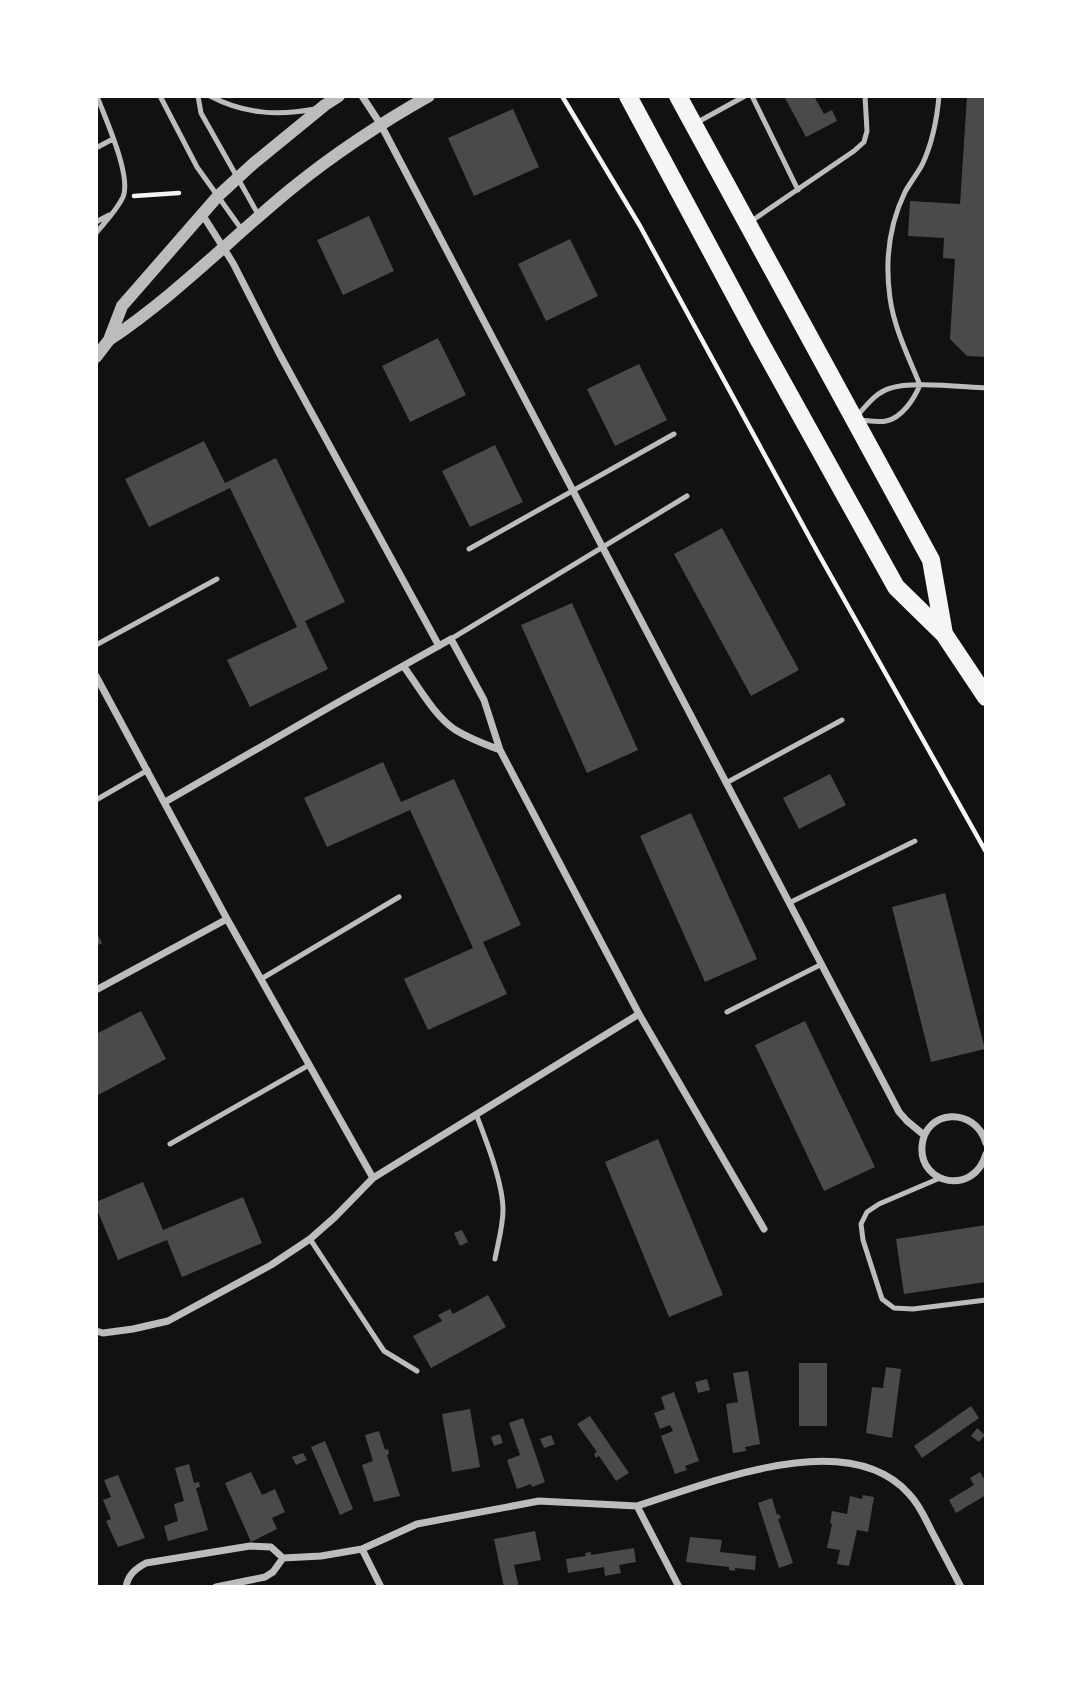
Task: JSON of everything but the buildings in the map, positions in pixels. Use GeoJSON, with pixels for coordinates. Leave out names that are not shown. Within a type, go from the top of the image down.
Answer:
{"type":"FeatureCollection","features":[{"type":"Feature","properties":{"kind":"main road"},"geometry":{"type":"LineString","coordinates":[[628,96],[896,587],[944,634],[986,697]]}},
{"type":"Feature","properties":{"kind":"main road"},"geometry":{"type":"LineString","coordinates":[[678,96],[931,560],[944,634]]}},
{"type":"Feature","properties":{"kind":"street"},"geometry":{"type":"LineString","coordinates":[[96,357],[108,340],[122,306],[218,196],[236,178],[339,96]]}},
{"type":"Feature","properties":{"kind":"street"},"geometry":{"type":"LineString","coordinates":[[362,96],[381,125],[899,1112],[925,1135]]}},
{"type":"Feature","properties":{"kind":"street"},"geometry":{"type":"LineString","coordinates":[[108,340],[194,274],[293,187],[381,125],[429,96]]}},
{"type":"Feature","properties":{"kind":"street"},"geometry":{"type":"LineString","coordinates":[[202,214],[223,247],[439,646]]}},
{"type":"Feature","properties":{"kind":"street"},"geometry":{"type":"LineString","coordinates":[[165,802],[451,639],[484,700],[500,750],[639,1014],[764,1229]]}},
{"type":"Feature","properties":{"kind":"street"},"geometry":{"type":"LineString","coordinates":[[404,667],[434,709],[451,727],[471,739],[500,750]]}},
{"type":"Feature","properties":{"kind":"street"},"geometry":{"type":"LineString","coordinates":[[96,676],[227,919],[373,1178]]}},
{"type":"Feature","properties":{"kind":"street"},"geometry":{"type":"LineString","coordinates":[[96,990],[227,919]]}},
{"type":"Feature","properties":{"kind":"street"},"geometry":{"type":"LineString","coordinates":[[96,1331],[103,1333],[133,1329],[168,1321],[271,1265],[310,1239],[373,1178],[639,1014]]}},
{"type":"Feature","properties":{"kind":"street"},"geometry":{"type":"LineString","coordinates":[[986,1143],[982,1131],[974,1124],[965,1118],[954,1116],[936,1121],[929,1128],[922,1144],[922,1154],[931,1172],[950,1181],[970,1177],[978,1171],[986,1154]]}},
{"type":"Feature","properties":{"kind":"street"},"geometry":{"type":"LineString","coordinates":[[126,1587],[136,1568],[146,1563],[250,1546],[271,1547],[283,1558],[321,1556],[362,1549],[418,1524],[540,1501],[637,1506],[735,1475],[821,1460],[862,1465],[895,1481],[910,1494],[961,1587]]}},
{"type":"Feature","properties":{"kind":"street"},"geometry":{"type":"LineString","coordinates":[[637,1506],[679,1587]]}},
{"type":"Feature","properties":{"kind":"street"},"geometry":{"type":"LineString","coordinates":[[362,1549],[381,1587]]}},
{"type":"Feature","properties":{"kind":"street"},"geometry":{"type":"LineString","coordinates":[[216,1587],[265,1577],[273,1572],[283,1558]]}},
{"type":"Feature","properties":{"kind":"lane"},"geometry":{"type":"LineString","coordinates":[[96,233],[113,212],[126,189],[113,139],[97,96]]}},
{"type":"Feature","properties":{"kind":"lane"},"geometry":{"type":"LineString","coordinates":[[160,96],[197,167],[242,230]]}},
{"type":"Feature","properties":{"kind":"lane"},"geometry":{"type":"LineString","coordinates":[[198,96],[201,113],[259,216]]}},
{"type":"Feature","properties":{"kind":"lane"},"geometry":{"type":"LineString","coordinates":[[210,96],[246,111],[270,114],[322,107]]}},
{"type":"Feature","properties":{"kind":"lane"},"geometry":{"type":"LineString","coordinates":[[693,124],[746,96]]}},
{"type":"Feature","properties":{"kind":"lane"},"geometry":{"type":"LineString","coordinates":[[752,96],[798,190]]}},
{"type":"Feature","properties":{"kind":"lane"},"geometry":{"type":"LineString","coordinates":[[748,224],[864,142],[867,131],[865,96]]}},
{"type":"Feature","properties":{"kind":"lane"},"geometry":{"type":"LineString","coordinates":[[854,419],[887,421],[897,416],[914,399],[920,385],[890,299],[889,243],[895,216],[905,191],[922,164],[929,144],[939,96]]}},
{"type":"Feature","properties":{"kind":"lane"},"geometry":{"type":"LineString","coordinates":[[96,148],[113,139]]}},
{"type":"Feature","properties":{"kind":"lane"},"geometry":{"type":"LineString","coordinates":[[96,222],[113,212]]}},
{"type":"Feature","properties":{"kind":"lane"},"geometry":{"type":"LineString","coordinates":[[854,419],[874,397],[889,388],[920,385],[986,388]]}},
{"type":"Feature","properties":{"kind":"lane"},"geometry":{"type":"LineString","coordinates":[[469,549],[674,434]]}},
{"type":"Feature","properties":{"kind":"lane"},"geometry":{"type":"LineString","coordinates":[[451,639],[687,496]]}},
{"type":"Feature","properties":{"kind":"lane"},"geometry":{"type":"LineString","coordinates":[[96,645],[217,579]]}},
{"type":"Feature","properties":{"kind":"lane"},"geometry":{"type":"LineString","coordinates":[[726,783],[842,720]]}},
{"type":"Feature","properties":{"kind":"lane"},"geometry":{"type":"LineString","coordinates":[[96,800],[148,770]]}},
{"type":"Feature","properties":{"kind":"lane"},"geometry":{"type":"LineString","coordinates":[[789,903],[915,841]]}},
{"type":"Feature","properties":{"kind":"lane"},"geometry":{"type":"LineString","coordinates":[[261,979],[399,897]]}},
{"type":"Feature","properties":{"kind":"lane"},"geometry":{"type":"LineString","coordinates":[[727,1012],[821,964]]}},
{"type":"Feature","properties":{"kind":"lane"},"geometry":{"type":"LineString","coordinates":[[170,1143],[309,1065]]}},
{"type":"Feature","properties":{"kind":"lane"},"geometry":{"type":"LineString","coordinates":[[476,1114],[489,1149],[502,1200],[503,1212],[495,1259]]}},
{"type":"Feature","properties":{"kind":"lane"},"geometry":{"type":"LineString","coordinates":[[940,1178],[879,1204],[867,1212],[861,1224],[863,1240],[882,1299],[894,1308],[913,1309],[986,1300]]}},
{"type":"Feature","properties":{"kind":"lane"},"geometry":{"type":"LineString","coordinates":[[310,1239],[384,1351],[417,1371]]}},
{"type":"Feature","properties":{"kind":"path"},"geometry":{"type":"LineString","coordinates":[[562,96],[640,226],[818,553],[986,852]]}},
{"type":"Feature","properties":{"kind":"path"},"geometry":{"type":"LineString","coordinates":[[123,197],[179,193]]}}]}
